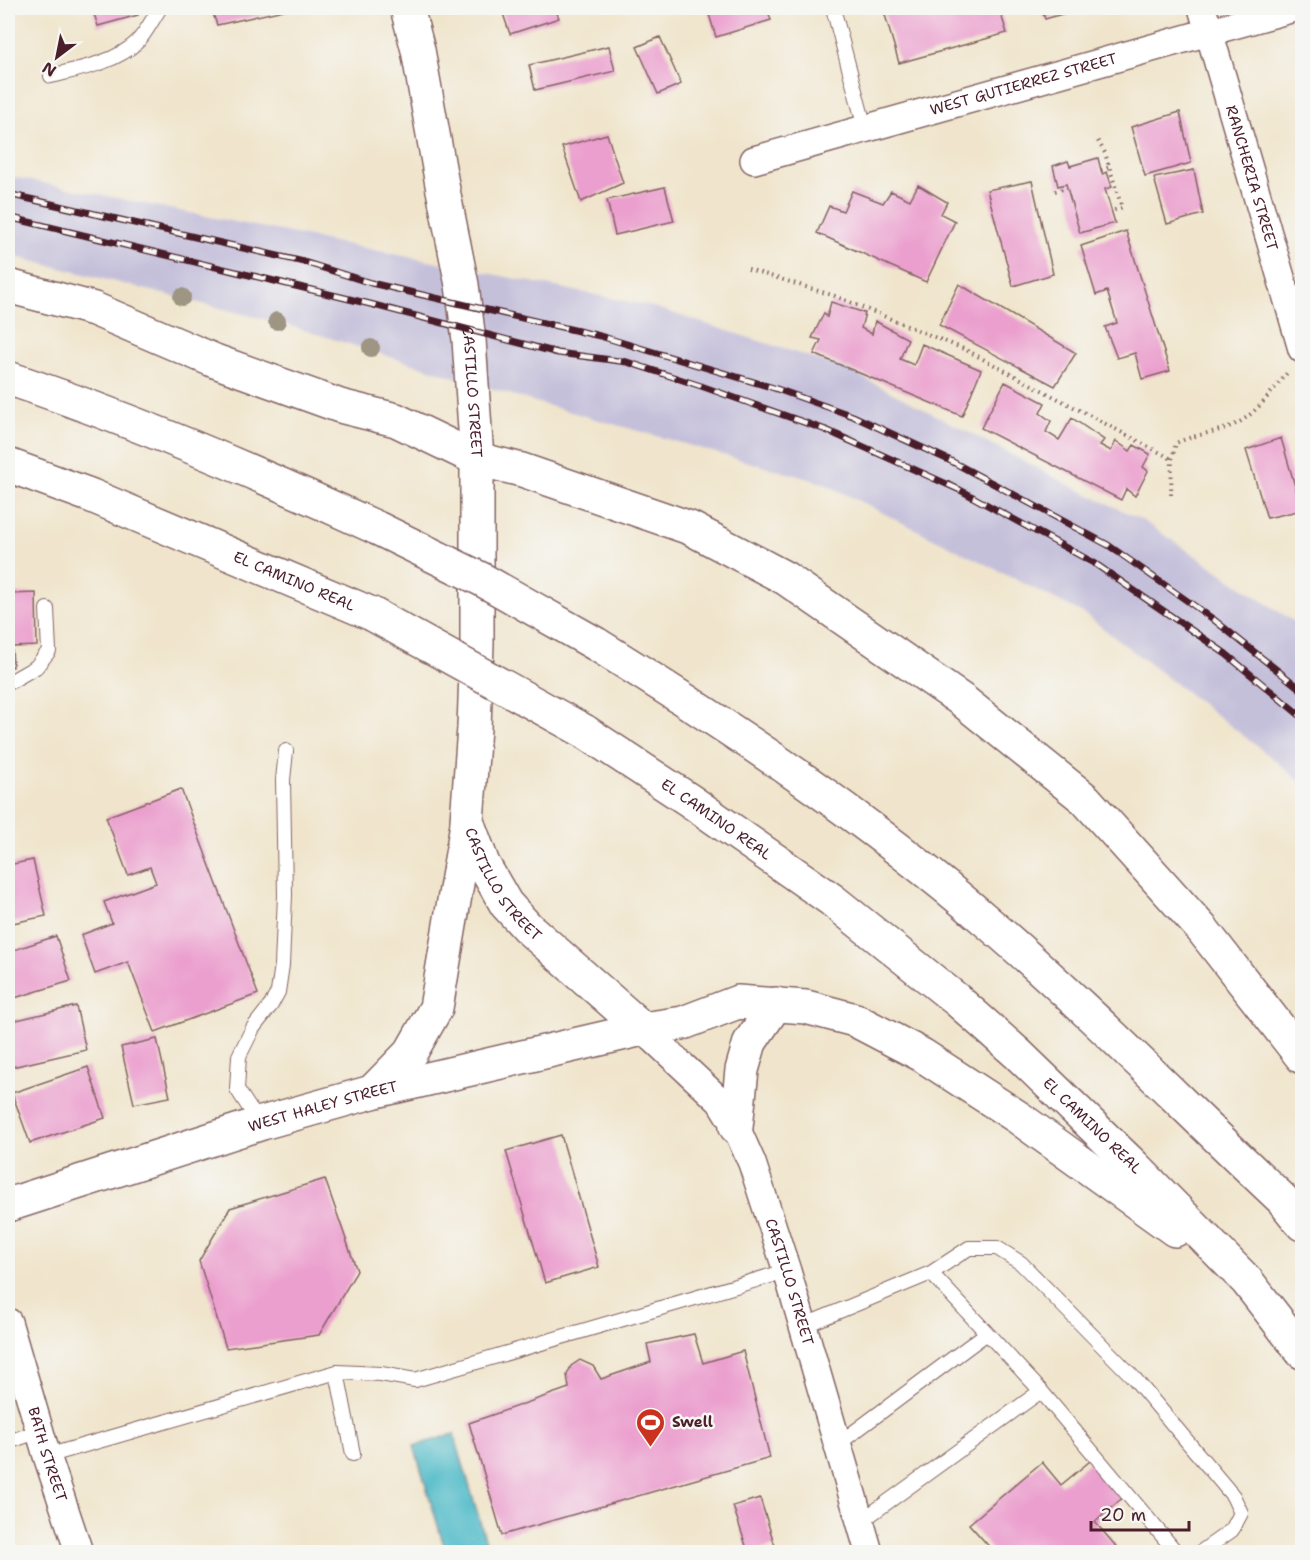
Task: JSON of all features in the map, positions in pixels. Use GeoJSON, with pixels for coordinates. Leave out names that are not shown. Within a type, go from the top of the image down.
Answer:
{"type":"FeatureCollection","features":[{"type":"Feature","properties":{"kind":"main road","name":"CASTILLO STREET"},"geometry":{"type":"LineString","coordinates":[[407,8],[418,50],[462,285],[469,340],[477,459],[477,656],[467,821],[483,864],[506,904],[527,927],[643,1029]]}},
{"type":"Feature","properties":{"kind":"main road"},"geometry":{"type":"LineString","coordinates":[[8,286],[94,309],[226,365],[340,406],[396,420],[477,459],[522,470],[690,528],[785,578],[963,701],[1085,799],[1202,929],[1302,1057]]}},
{"type":"Feature","properties":{"kind":"main road"},"geometry":{"type":"LineString","coordinates":[[8,378],[124,420],[305,494],[376,528],[481,579],[596,644],[722,723],[864,824],[928,873],[1050,978],[1282,1199],[1302,1224]]}},
{"type":"Feature","properties":{"kind":"main road","name":"EL CAMINO REAL"},"geometry":{"type":"LineString","coordinates":[[8,465],[92,496],[372,614],[584,731],[689,800],[832,900],[904,956],[1018,1054],[1134,1166],[1247,1281],[1302,1352]]}},
{"type":"Feature","properties":{"kind":"main road"},"geometry":{"type":"LineString","coordinates":[[372,1092],[411,1052],[436,1008],[467,821]]}},
{"type":"Feature","properties":{"kind":"main road","name":"WEST HALEY STREET"},"geometry":{"type":"LineString","coordinates":[[8,1205],[262,1123],[372,1092],[643,1029],[683,1023],[738,1002],[776,1004],[806,1007],[855,1020],[922,1055],[1019,1118],[1247,1281]]}},
{"type":"Feature","properties":{"kind":"main road"},"geometry":{"type":"LineString","coordinates":[[736,1128],[742,1070],[750,1042],[776,1004]]}},
{"type":"Feature","properties":{"kind":"street","name":"WEST GUTIERREZ STREET"},"geometry":{"type":"LineString","coordinates":[[754,160],[865,128],[1206,20],[1294,8]]}},
{"type":"Feature","properties":{"kind":"street","name":"RANCHERIA STREET"},"geometry":{"type":"LineString","coordinates":[[1206,20],[1296,360]]}},
{"type":"Feature","properties":{"kind":"street","name":"CASTILLO STREET"},"geometry":{"type":"LineString","coordinates":[[643,1029],[720,1101],[736,1128],[752,1163],[787,1271],[869,1552]]}},
{"type":"Feature","properties":{"kind":"street","name":"BATH STREET"},"geometry":{"type":"LineString","coordinates":[[8,1322],[43,1444],[79,1552]]}},
{"type":"Feature","properties":{"kind":"lane"},"geometry":{"type":"LineString","coordinates":[[51,76],[114,57],[137,42],[160,8]]}},
{"type":"Feature","properties":{"kind":"lane"},"geometry":{"type":"LineString","coordinates":[[833,8],[865,128]]}},
{"type":"Feature","properties":{"kind":"lane"},"geometry":{"type":"LineString","coordinates":[[8,682],[36,667],[49,651],[46,609]]}},
{"type":"Feature","properties":{"kind":"lane"},"geometry":{"type":"LineString","coordinates":[[262,1123],[237,1089],[239,1056],[253,1028],[272,1005],[278,992],[282,965],[285,895],[283,780],[286,751]]}},
{"type":"Feature","properties":{"kind":"lane"},"geometry":{"type":"LineString","coordinates":[[803,1326],[931,1273],[969,1248],[997,1248],[1021,1263],[1134,1378],[1233,1496],[1241,1513],[1232,1530],[1201,1552]]}},
{"type":"Feature","properties":{"kind":"lane"},"geometry":{"type":"LineString","coordinates":[[8,1442],[43,1444],[337,1372],[381,1374],[415,1380],[787,1271]]}},
{"type":"Feature","properties":{"kind":"lane"},"geometry":{"type":"LineString","coordinates":[[931,1273],[1041,1391],[1176,1552]]}},
{"type":"Feature","properties":{"kind":"lane"},"geometry":{"type":"LineString","coordinates":[[838,1444],[987,1333]]}},
{"type":"Feature","properties":{"kind":"lane"},"geometry":{"type":"LineString","coordinates":[[337,1372],[353,1454]]}},
{"type":"Feature","properties":{"kind":"lane"},"geometry":{"type":"LineString","coordinates":[[860,1522],[1041,1391]]}},
{"type":"Feature","properties":{"kind":"path"},"geometry":{"type":"LineString","coordinates":[[1098,141],[1105,153],[1122,208],[1111,211]]}},
{"type":"Feature","properties":{"kind":"path"},"geometry":{"type":"LineString","coordinates":[[1101,170],[1110,167]]}},
{"type":"Feature","properties":{"kind":"path"},"geometry":{"type":"LineString","coordinates":[[1055,191],[1067,188]]}},
{"type":"Feature","properties":{"kind":"path"},"geometry":{"type":"LineString","coordinates":[[748,269],[835,296],[966,350],[1172,459]]}},
{"type":"Feature","properties":{"kind":"path"},"geometry":{"type":"LineString","coordinates":[[1171,495],[1172,459],[1176,443],[1191,436],[1231,426],[1247,416],[1296,360]]}},
{"type":"Feature","properties":{"kind":"shaded area"},"geometry":{"type":"Polygon","coordinates":[[[8,176],[650,306],[847,369],[1075,488],[1142,520],[1302,627],[1302,784],[1275,760],[1083,613],[823,483],[535,402],[291,326],[8,255],[8,176]]]}},
{"type":"Feature","properties":{"kind":"water"},"geometry":{"type":"Polygon","coordinates":[[[454,1434],[486,1542],[446,1552],[414,1446],[454,1434]]]}},
{"type":"Feature","properties":{"kind":"building"},"geometry":{"type":"Polygon","coordinates":[[[92,8],[134,8],[138,15],[98,26],[92,8]]]}},
{"type":"Feature","properties":{"kind":"building"},"geometry":{"type":"Polygon","coordinates":[[[211,8],[284,8],[284,10],[217,25],[211,8]]]}},
{"type":"Feature","properties":{"kind":"building"},"geometry":{"type":"Polygon","coordinates":[[[501,8],[555,8],[559,18],[510,34],[501,8]]]}},
{"type":"Feature","properties":{"kind":"building"},"geometry":{"type":"Polygon","coordinates":[[[707,8],[767,8],[771,20],[716,37],[707,8]]]}},
{"type":"Feature","properties":{"kind":"building"},"geometry":{"type":"Polygon","coordinates":[[[883,8],[999,8],[1007,33],[899,63],[883,8]]]}},
{"type":"Feature","properties":{"kind":"building"},"geometry":{"type":"Polygon","coordinates":[[[1041,8],[1071,8],[1072,11],[1045,19],[1041,8]]]}},
{"type":"Feature","properties":{"kind":"building"},"geometry":{"type":"Polygon","coordinates":[[[660,37],[681,84],[658,94],[637,47],[660,37]]]}},
{"type":"Feature","properties":{"kind":"building"},"geometry":{"type":"Polygon","coordinates":[[[609,46],[615,71],[535,90],[529,65],[609,46]]]}},
{"type":"Feature","properties":{"kind":"building"},"geometry":{"type":"Polygon","coordinates":[[[1180,112],[1191,163],[1145,176],[1131,127],[1180,112]]]}},
{"type":"Feature","properties":{"kind":"building"},"geometry":{"type":"Polygon","coordinates":[[[607,134],[623,183],[581,202],[562,147],[607,134]]]}},
{"type":"Feature","properties":{"kind":"building"},"geometry":{"type":"Polygon","coordinates":[[[1098,158],[1102,174],[1107,172],[1112,187],[1105,189],[1115,223],[1080,233],[1066,184],[1058,186],[1053,166],[1068,161],[1070,166],[1098,158]]]}},
{"type":"Feature","properties":{"kind":"building"},"geometry":{"type":"Polygon","coordinates":[[[1194,170],[1203,214],[1167,224],[1154,178],[1194,170]]]}},
{"type":"Feature","properties":{"kind":"building"},"geometry":{"type":"Polygon","coordinates":[[[1032,181],[1053,274],[1013,286],[987,190],[1032,181]]]}},
{"type":"Feature","properties":{"kind":"building"},"geometry":{"type":"Polygon","coordinates":[[[918,185],[947,202],[941,214],[955,221],[926,282],[817,233],[829,206],[843,211],[852,191],[883,203],[891,191],[910,200],[918,185]]]}},
{"type":"Feature","properties":{"kind":"building"},"geometry":{"type":"Polygon","coordinates":[[[665,187],[674,221],[615,235],[607,200],[665,187]]]}},
{"type":"Feature","properties":{"kind":"building"},"geometry":{"type":"Polygon","coordinates":[[[1126,231],[1170,371],[1142,379],[1135,353],[1117,358],[1105,327],[1117,323],[1107,291],[1096,295],[1081,246],[1126,231]]]}},
{"type":"Feature","properties":{"kind":"building"},"geometry":{"type":"Polygon","coordinates":[[[959,284],[1076,353],[1055,386],[939,325],[959,284]]]}},
{"type":"Feature","properties":{"kind":"building"},"geometry":{"type":"Polygon","coordinates":[[[831,302],[865,313],[861,328],[872,334],[875,321],[908,339],[900,359],[914,365],[922,344],[981,370],[962,416],[814,354],[821,340],[812,338],[824,313],[827,317],[831,302]]]}},
{"type":"Feature","properties":{"kind":"building"},"geometry":{"type":"Polygon","coordinates":[[[1005,382],[1045,403],[1040,413],[1051,421],[1046,432],[1059,440],[1072,418],[1104,440],[1100,445],[1111,451],[1116,441],[1130,451],[1134,445],[1150,454],[1143,467],[1148,471],[1135,496],[1126,489],[1121,500],[981,428],[1005,382]]]}},
{"type":"Feature","properties":{"kind":"building"},"geometry":{"type":"Polygon","coordinates":[[[1281,438],[1302,510],[1267,518],[1246,450],[1281,438]]]}},
{"type":"Feature","properties":{"kind":"building"},"geometry":{"type":"Polygon","coordinates":[[[36,593],[37,646],[12,647],[13,667],[8,667],[8,594],[36,593]]]}},
{"type":"Feature","properties":{"kind":"building"},"geometry":{"type":"Polygon","coordinates":[[[181,789],[258,994],[155,1032],[128,962],[95,974],[81,935],[112,923],[104,902],[156,883],[150,867],[128,875],[106,817],[181,789]]]}},
{"type":"Feature","properties":{"kind":"building"},"geometry":{"type":"Polygon","coordinates":[[[33,860],[46,916],[8,924],[8,865],[33,860]]]}},
{"type":"Feature","properties":{"kind":"building"},"geometry":{"type":"Polygon","coordinates":[[[56,936],[71,981],[8,1000],[8,952],[56,936]]]}},
{"type":"Feature","properties":{"kind":"building"},"geometry":{"type":"Polygon","coordinates":[[[76,1006],[86,1050],[12,1067],[8,1047],[8,1022],[76,1006]]]}},
{"type":"Feature","properties":{"kind":"building"},"geometry":{"type":"Polygon","coordinates":[[[157,1039],[170,1097],[134,1104],[121,1047],[157,1039]]]}},
{"type":"Feature","properties":{"kind":"building"},"geometry":{"type":"Polygon","coordinates":[[[88,1067],[105,1118],[30,1143],[12,1093],[88,1067]]]}},
{"type":"Feature","properties":{"kind":"building"},"geometry":{"type":"Polygon","coordinates":[[[561,1135],[599,1267],[545,1283],[506,1151],[561,1135]]]}},
{"type":"Feature","properties":{"kind":"building"},"geometry":{"type":"Polygon","coordinates":[[[325,1179],[357,1271],[319,1335],[226,1348],[199,1261],[230,1208],[325,1179]]]}},
{"type":"Feature","properties":{"kind":"building"},"geometry":{"type":"Polygon","coordinates":[[[694,1334],[703,1363],[743,1351],[770,1458],[502,1535],[469,1423],[569,1388],[567,1375],[571,1366],[580,1360],[593,1366],[601,1379],[651,1362],[647,1344],[694,1334]]]}},
{"type":"Feature","properties":{"kind":"building"},"geometry":{"type":"Polygon","coordinates":[[[1095,1457],[1127,1494],[1095,1522],[1121,1552],[994,1552],[969,1524],[1042,1462],[1061,1485],[1095,1457]]]}},
{"type":"Feature","properties":{"kind":"building"},"geometry":{"type":"Polygon","coordinates":[[[760,1498],[775,1546],[748,1552],[733,1506],[760,1498]]]}},
{"type":"Feature","properties":{"kind":"railway"},"geometry":{"type":"LineString","coordinates":[[8,194],[304,262],[371,283],[600,336],[774,388],[853,416],[951,461],[1108,545],[1213,619],[1302,690]]}},
{"type":"Feature","properties":{"kind":"railway"},"geometry":{"type":"LineString","coordinates":[[8,217],[370,304],[558,353],[627,362],[826,430],[960,490],[1094,563],[1226,654],[1302,717]]}},
{"type":"Feature","properties":{"kind":"place","name":"Swell"},"geometry":{"type":"Point","coordinates":[651,1448]}}]}
